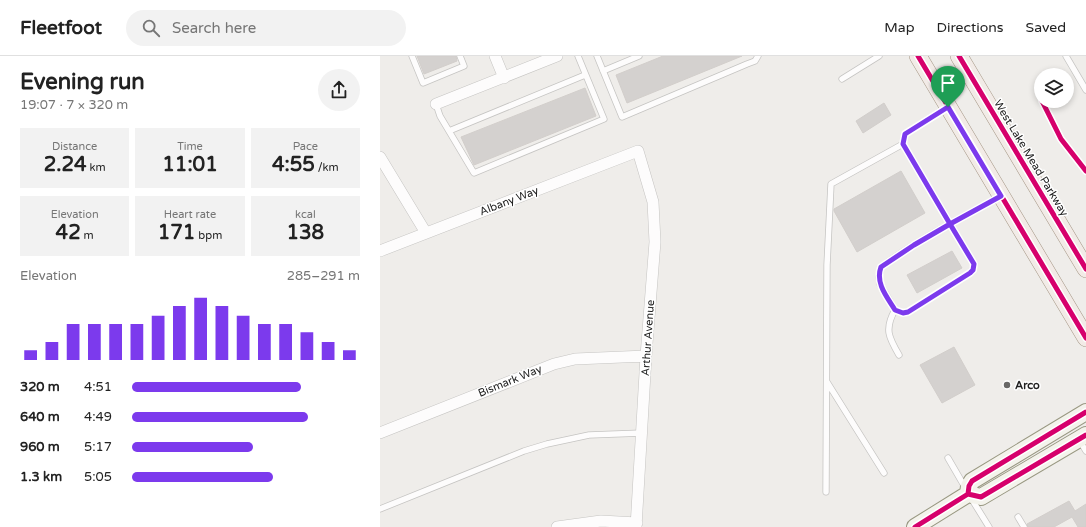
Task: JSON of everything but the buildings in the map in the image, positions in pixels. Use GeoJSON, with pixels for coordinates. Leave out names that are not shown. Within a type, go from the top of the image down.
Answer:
{"type":"FeatureCollection","features":[{"type":"Feature","properties":{"kind":"main road"},"geometry":{"type":"LineString","coordinates":[[918,56],[1086,338]]}},
{"type":"Feature","properties":{"kind":"main road","name":"West Lake Mead Parkway"},"geometry":{"type":"LineString","coordinates":[[958,56],[1086,269]]}},
{"type":"Feature","properties":{"kind":"main road"},"geometry":{"type":"LineString","coordinates":[[968,494],[969,486],[972,481],[1086,412]]}},
{"type":"Feature","properties":{"kind":"main road"},"geometry":{"type":"LineString","coordinates":[[915,527],[968,494],[981,498],[1084,442]]}},
{"type":"Feature","properties":{"kind":"street"},"geometry":{"type":"LineString","coordinates":[[495,56],[504,78]]}},
{"type":"Feature","properties":{"kind":"street"},"geometry":{"type":"LineString","coordinates":[[436,104],[557,56]]}},
{"type":"Feature","properties":{"kind":"street","name":"Albany Way"},"geometry":{"type":"LineString","coordinates":[[380,250],[638,151]]}},
{"type":"Feature","properties":{"kind":"street","name":"Arthur Avenue"},"geometry":{"type":"LineString","coordinates":[[637,525],[646,356],[655,242],[653,202],[638,151]]}},
{"type":"Feature","properties":{"kind":"street"},"geometry":{"type":"LineString","coordinates":[[380,157],[426,232]]}},
{"type":"Feature","properties":{"kind":"street","name":"Bismark Way"},"geometry":{"type":"LineString","coordinates":[[380,433],[554,364],[575,359],[646,356]]}},
{"type":"Feature","properties":{"kind":"street"},"geometry":{"type":"LineString","coordinates":[[557,527],[602,521],[637,525]]}},
{"type":"Feature","properties":{"kind":"lane"},"geometry":{"type":"LineString","coordinates":[[412,56],[422,83],[464,66],[460,56]]}},
{"type":"Feature","properties":{"kind":"lane"},"geometry":{"type":"LineString","coordinates":[[436,104],[449,131],[474,173],[604,119],[578,56]]}},
{"type":"Feature","properties":{"kind":"lane"},"geometry":{"type":"LineString","coordinates":[[597,56],[622,117],[755,61],[758,56]]}},
{"type":"Feature","properties":{"kind":"lane"},"geometry":{"type":"LineString","coordinates":[[603,71],[639,56]]}},
{"type":"Feature","properties":{"kind":"lane"},"geometry":{"type":"LineString","coordinates":[[842,79],[879,56]]}},
{"type":"Feature","properties":{"kind":"lane"},"geometry":{"type":"LineString","coordinates":[[1066,56],[1086,90]]}},
{"type":"Feature","properties":{"kind":"lane"},"geometry":{"type":"LineString","coordinates":[[449,131],[586,75]]}},
{"type":"Feature","properties":{"kind":"lane"},"geometry":{"type":"LineString","coordinates":[[948,107],[905,134],[903,144],[950,224],[974,264],[973,270],[908,312],[903,313],[895,310],[880,284],[879,277],[881,267],[914,245],[950,224],[1001,196]]}},
{"type":"Feature","properties":{"kind":"lane"},"geometry":{"type":"LineString","coordinates":[[826,492],[827,265],[831,184],[903,144]]}},
{"type":"Feature","properties":{"kind":"lane"},"geometry":{"type":"LineString","coordinates":[[895,310],[888,328],[892,343],[899,355]]}},
{"type":"Feature","properties":{"kind":"lane"},"geometry":{"type":"LineString","coordinates":[[827,382],[884,473]]}},
{"type":"Feature","properties":{"kind":"lane"},"geometry":{"type":"LineString","coordinates":[[380,510],[547,444],[589,435],[642,433]]}},
{"type":"Feature","properties":{"kind":"lane"},"geometry":{"type":"LineString","coordinates":[[948,458],[989,527]]}},
{"type":"Feature","properties":{"kind":"lane"},"geometry":{"type":"LineString","coordinates":[[1018,517],[1024,527]]}},
{"type":"Feature","properties":{"kind":"cycle path"},"geometry":{"type":"LineString","coordinates":[[918,56],[1086,338]]}},
{"type":"Feature","properties":{"kind":"cycle path"},"geometry":{"type":"LineString","coordinates":[[959,56],[1086,269]]}},
{"type":"Feature","properties":{"kind":"cycle path"},"geometry":{"type":"LineString","coordinates":[[1046,108],[1061,139],[1086,171]]}},
{"type":"Feature","properties":{"kind":"cycle path"},"geometry":{"type":"LineString","coordinates":[[968,494],[969,486],[972,481],[1086,412]]}},
{"type":"Feature","properties":{"kind":"cycle path"},"geometry":{"type":"LineString","coordinates":[[915,527],[968,494],[981,497],[1086,435]]}},
{"type":"Feature","properties":{"kind":"place","name":"Arco"},"geometry":{"type":"Point","coordinates":[1007,385]}},
{"type":"Feature","properties":{"kind":"route"},"geometry":{"type":"LineString","coordinates":[[948,107],[905,134],[903,144],[950,224],[914,245],[881,267],[879,272],[880,284],[895,310],[898,312],[908,312],[973,270],[974,264],[950,224],[1001,196],[948,107]]}}]}
